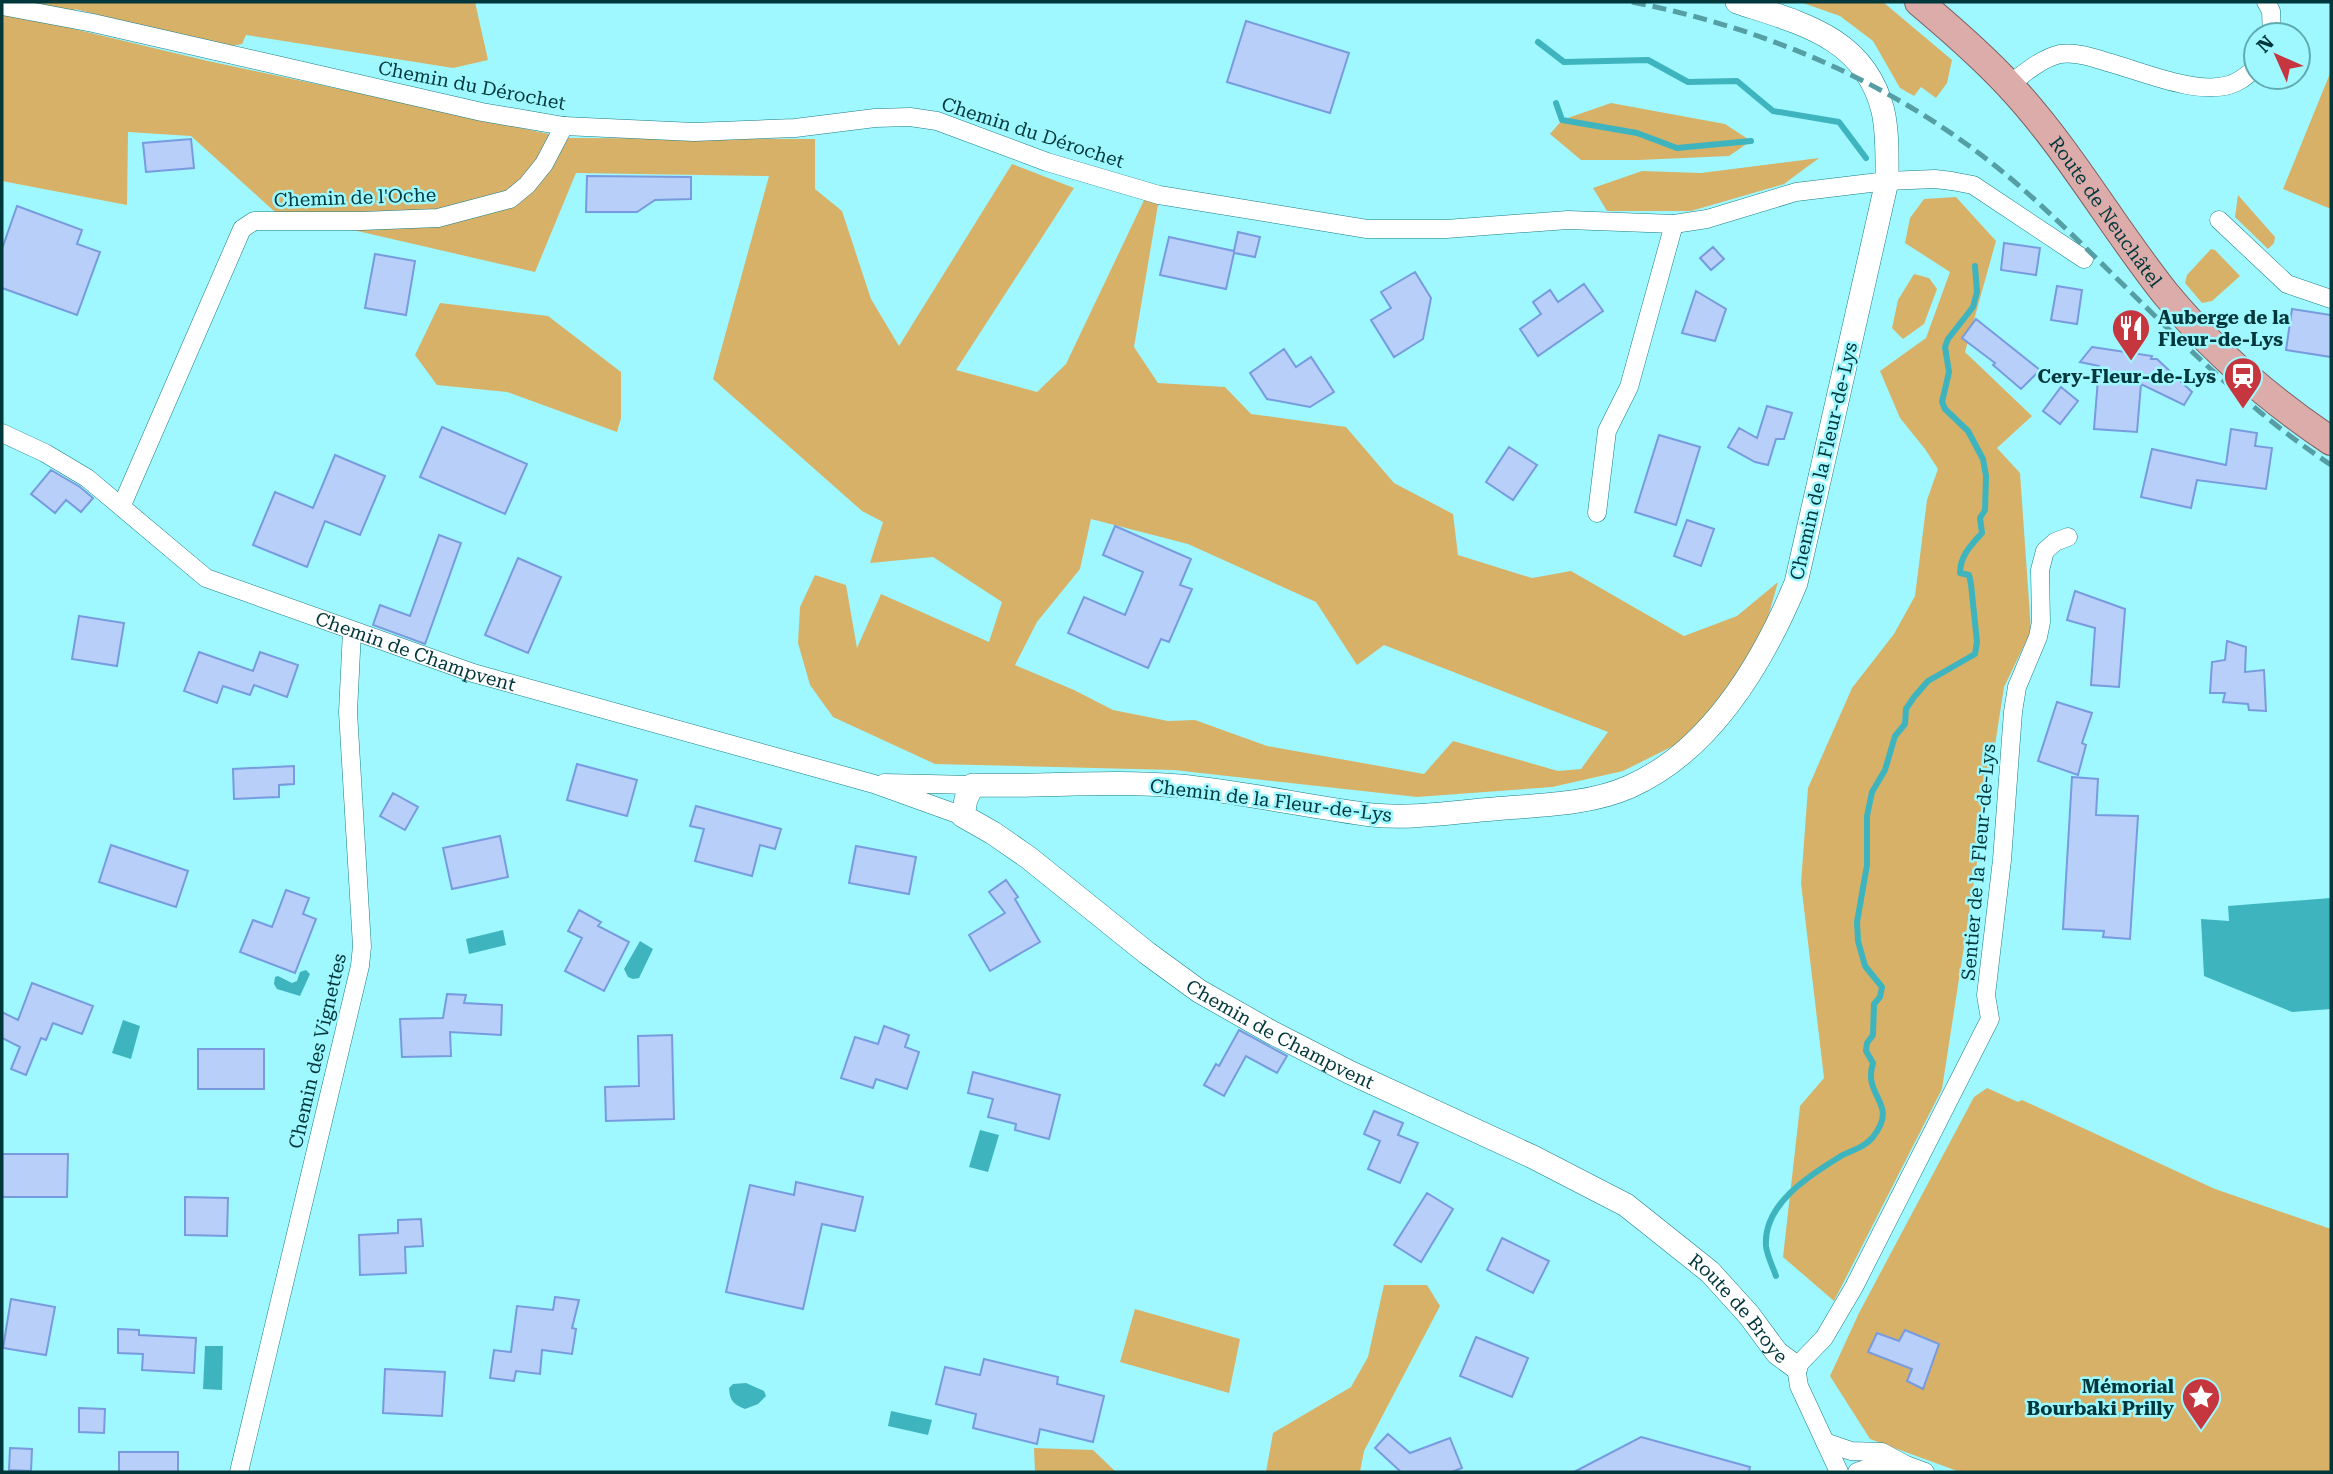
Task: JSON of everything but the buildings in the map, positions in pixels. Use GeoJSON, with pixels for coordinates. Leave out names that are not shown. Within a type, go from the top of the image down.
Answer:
{"type":"FeatureCollection","features":[{"type":"Feature","properties":{"kind":"main road","name":"Route de Neuchâtel"},"geometry":{"type":"LineString","coordinates":[[1919,2],[2009,85],[2066,156],[2152,275],[2195,326],[2269,395],[2331,441]]}},
{"type":"Feature","properties":{"kind":"street","name":"Chemin de la Fleur-de-Lys"},"geometry":{"type":"LineString","coordinates":[[973,785],[1179,786],[1376,815],[1415,815],[1548,805],[1588,799],[1627,788],[1658,772],[1681,754],[1720,715],[1780,622],[1796,583],[1887,181],[1883,111],[1873,83],[1856,58],[1834,39],[1816,29],[1737,2]]}},
{"type":"Feature","properties":{"kind":"street"},"geometry":{"type":"LineString","coordinates":[[2266,2],[2271,11],[2271,21]]}},
{"type":"Feature","properties":{"kind":"street","name":"Chemin du Dérochet"},"geometry":{"type":"LineString","coordinates":[[2,6],[93,23],[482,111],[564,126],[694,132],[795,128],[875,118],[910,117],[937,121],[1047,162],[1159,195],[1367,229],[1446,229],[1568,220],[1674,224],[1707,219],[1796,192],[1887,181],[1935,179],[1973,186],[2084,259]]}},
{"type":"Feature","properties":{"kind":"street"},"geometry":{"type":"LineString","coordinates":[[2009,85],[2057,55],[2078,54],[2180,83],[2209,88],[2242,79]]}},
{"type":"Feature","properties":{"kind":"street","name":"Chemin de l'Oche"},"geometry":{"type":"LineString","coordinates":[[122,505],[242,229],[254,220],[361,221],[438,218],[510,199],[527,185],[544,164],[564,126]]}},
{"type":"Feature","properties":{"kind":"street"},"geometry":{"type":"LineString","coordinates":[[2219,220],[2287,284],[2331,299]]}},
{"type":"Feature","properties":{"kind":"street"},"geometry":{"type":"LineString","coordinates":[[1597,513],[1607,431],[1629,387],[1674,224]]}},
{"type":"Feature","properties":{"kind":"street","name":"Chemin de Champvent"},"geometry":{"type":"LineString","coordinates":[[2,433],[87,478],[206,578],[473,673],[874,784],[963,816],[1029,858],[1147,953],[1211,998],[1349,1072],[1533,1157],[1626,1205]]}},
{"type":"Feature","properties":{"kind":"street","name":"Sentier de la Fleur-de-Lys"},"geometry":{"type":"LineString","coordinates":[[1796,1367],[1824,1338],[1854,1287],[1990,1019],[1986,995],[2002,860],[2017,687],[2038,637],[2040,569],[2045,551],[2055,542],[2068,537]]}},
{"type":"Feature","properties":{"kind":"street","name":"Chemin des Vignettes"},"geometry":{"type":"LineString","coordinates":[[239,1472],[360,966],[362,946],[348,712],[352,631]]}},
{"type":"Feature","properties":{"kind":"street","name":"Chemin de Champvent"},"geometry":{"type":"LineString","coordinates":[[874,784],[973,785]]}},
{"type":"Feature","properties":{"kind":"street"},"geometry":{"type":"LineString","coordinates":[[963,816],[966,799],[973,785]]}},
{"type":"Feature","properties":{"kind":"street","name":"Route de Broye"},"geometry":{"type":"LineString","coordinates":[[1626,1205],[1710,1272],[1749,1315],[1777,1353],[1796,1367],[1799,1386],[1839,1472]]}},
{"type":"Feature","properties":{"kind":"street"},"geometry":{"type":"LineString","coordinates":[[1825,1442],[1852,1451],[1882,1451],[1925,1472]]}},
{"type":"Feature","properties":{"kind":"street"},"geometry":{"type":"LineString","coordinates":[[1857,1472],[1868,1468],[1906,1465]]}},
{"type":"Feature","properties":{"kind":"shaded area"},"geometry":{"type":"Polygon","coordinates":[[[2,2],[475,2],[488,60],[453,68],[246,35],[242,44],[227,47],[75,9],[70,28],[208,61],[568,138],[815,139],[815,189],[842,211],[871,299],[899,346],[1012,164],[1074,188],[956,370],[1037,392],[1066,364],[1146,196],[1159,199],[1134,347],[1158,383],[1225,387],[1251,414],[1346,427],[1394,483],[1453,514],[1458,555],[1532,578],[1571,571],[1684,636],[1737,616],[1778,582],[1760,645],[1717,709],[1677,744],[1623,771],[1552,787],[1417,797],[1174,770],[935,764],[833,717],[810,685],[798,643],[800,607],[815,575],[846,585],[857,648],[881,594],[989,642],[1002,602],[933,557],[870,563],[883,522],[862,511],[713,379],[769,176],[576,173],[535,272],[275,212],[191,136],[128,132],[127,205],[2,181],[2,2]],[[1091,519],[1080,569],[1037,622],[1015,665],[1113,710],[1168,721],[1195,720],[1267,746],[1424,774],[1453,741],[1558,771],[1581,769],[1608,732],[1384,645],[1357,665],[1316,602],[1188,544],[1091,519]]]}},
{"type":"Feature","properties":{"kind":"shaded area"},"geometry":{"type":"Polygon","coordinates":[[[1800,2],[1883,2],[1952,60],[1947,83],[1936,98],[1921,87],[1914,96],[1900,88],[1873,41],[1840,16],[1800,2]]]}},
{"type":"Feature","properties":{"kind":"shaded area"},"geometry":{"type":"Polygon","coordinates":[[[2331,71],[2331,209],[2283,189],[2331,71]]]}},
{"type":"Feature","properties":{"kind":"shaded area"},"geometry":{"type":"Polygon","coordinates":[[[1611,103],[1725,124],[1751,141],[1729,156],[1581,160],[1550,134],[1562,120],[1611,103]]]}},
{"type":"Feature","properties":{"kind":"shaded area"},"geometry":{"type":"Polygon","coordinates":[[[1819,158],[1784,184],[1691,211],[1607,211],[1593,188],[1642,171],[1701,173],[1819,158]]]}},
{"type":"Feature","properties":{"kind":"shaded area"},"geometry":{"type":"Polygon","coordinates":[[[2238,195],[2275,237],[2274,243],[2268,249],[2235,217],[2238,195]]]}},
{"type":"Feature","properties":{"kind":"shaded area"},"geometry":{"type":"Polygon","coordinates":[[[1956,197],[1996,241],[1965,352],[2032,416],[1997,448],[2020,473],[2031,631],[2004,687],[1942,1089],[1834,1301],[1783,1257],[1800,1106],[1824,1078],[1801,883],[1808,788],[1852,688],[1894,634],[1915,596],[1927,500],[1938,469],[1900,418],[1880,371],[1926,338],[1950,272],[1905,243],[1910,218],[1924,199],[1956,197]]]}},
{"type":"Feature","properties":{"kind":"shaded area"},"geometry":{"type":"Polygon","coordinates":[[[2211,249],[2240,276],[2212,301],[2202,303],[2185,283],[2187,275],[2211,249]]]}},
{"type":"Feature","properties":{"kind":"shaded area"},"geometry":{"type":"Polygon","coordinates":[[[1914,274],[1929,278],[1937,289],[1924,324],[1903,339],[1892,328],[1898,300],[1914,274]]]}},
{"type":"Feature","properties":{"kind":"shaded area"},"geometry":{"type":"Polygon","coordinates":[[[440,303],[548,316],[621,372],[621,418],[617,432],[507,392],[437,385],[415,355],[440,303]]]}},
{"type":"Feature","properties":{"kind":"shaded area"},"geometry":{"type":"Polygon","coordinates":[[[1987,1088],[2018,1102],[2022,1100],[2215,1189],[2331,1229],[2331,1472],[1960,1472],[1870,1439],[1830,1376],[1859,1313],[1974,1097],[1987,1088]]]}},
{"type":"Feature","properties":{"kind":"shaded area"},"geometry":{"type":"Polygon","coordinates":[[[1384,1285],[1427,1285],[1440,1306],[1364,1451],[1360,1472],[1266,1472],[1273,1433],[1351,1387],[1368,1357],[1384,1285]]]}},
{"type":"Feature","properties":{"kind":"shaded area"},"geometry":{"type":"Polygon","coordinates":[[[1135,1309],[1240,1339],[1229,1393],[1120,1362],[1135,1309]]]}},
{"type":"Feature","properties":{"kind":"shaded area"},"geometry":{"type":"Polygon","coordinates":[[[1034,1448],[1093,1450],[1116,1472],[1035,1472],[1034,1448]]]}},
{"type":"Feature","properties":{"kind":"water"},"geometry":{"type":"Polygon","coordinates":[[[2331,898],[2331,1009],[2292,1012],[2204,976],[2201,919],[2229,921],[2228,906],[2331,898]]]}},
{"type":"Feature","properties":{"kind":"water"},"geometry":{"type":"Polygon","coordinates":[[[503,930],[506,945],[469,954],[466,939],[503,930]]]}},
{"type":"Feature","properties":{"kind":"water"},"geometry":{"type":"Polygon","coordinates":[[[640,941],[653,949],[639,978],[633,979],[628,977],[624,969],[640,941]]]}},
{"type":"Feature","properties":{"kind":"water"},"geometry":{"type":"Polygon","coordinates":[[[306,970],[310,974],[300,996],[277,989],[274,984],[275,977],[278,976],[292,983],[297,981],[300,972],[306,970]]]}},
{"type":"Feature","properties":{"kind":"water"},"geometry":{"type":"Polygon","coordinates":[[[123,1020],[140,1026],[131,1059],[112,1053],[123,1020]]]}},
{"type":"Feature","properties":{"kind":"water"},"geometry":{"type":"Polygon","coordinates":[[[980,1130],[999,1135],[988,1172],[969,1167],[980,1130]]]}},
{"type":"Feature","properties":{"kind":"water"},"geometry":{"type":"Polygon","coordinates":[[[205,1346],[223,1346],[222,1390],[203,1389],[205,1346]]]}},
{"type":"Feature","properties":{"kind":"water"},"geometry":{"type":"Polygon","coordinates":[[[746,1383],[764,1391],[766,1396],[758,1404],[745,1409],[733,1402],[729,1388],[733,1384],[746,1383]]]}},
{"type":"Feature","properties":{"kind":"water"},"geometry":{"type":"Polygon","coordinates":[[[891,1411],[932,1420],[928,1435],[888,1426],[891,1411]]]}},
{"type":"Feature","properties":{"kind":"waterway"},"geometry":{"type":"LineString","coordinates":[[1538,42],[1564,62],[1648,60],[1688,82],[1737,81],[1773,111],[1839,122],[1866,158]]}},
{"type":"Feature","properties":{"kind":"waterway"},"geometry":{"type":"LineString","coordinates":[[1556,103],[1562,120],[1637,133],[1677,148],[1751,141]]}},
{"type":"Feature","properties":{"kind":"waterway"},"geometry":{"type":"LineString","coordinates":[[1776,1276],[1766,1246],[1767,1231],[1780,1204],[1816,1172],[1869,1141],[1883,1116],[1872,1084],[1873,1063],[1866,1051],[1867,1043],[1873,1035],[1874,1004],[1880,997],[1882,987],[1865,966],[1858,941],[1857,922],[1867,865],[1867,816],[1872,792],[1885,770],[1895,736],[1905,724],[1906,709],[1914,697],[1928,681],[1975,654],[1977,642],[1971,584],[1969,575],[1960,573],[1960,567],[1970,546],[1982,533],[1980,518],[1985,510],[1986,476],[1983,459],[1968,431],[1945,409],[1942,402],[1949,372],[1945,347],[1948,339],[1973,307],[1977,292],[1975,266]]}},
{"type":"Feature","properties":{"kind":"railway"},"geometry":{"type":"LineString","coordinates":[[1632,2],[1738,29],[1790,48],[1889,95],[1936,123],[2024,190],[2210,368],[2289,435],[2331,465]]}},
{"type":"Feature","properties":{"kind":"place","name":"Auberge de la Fleur-de-Lys"},"geometry":{"type":"Point","coordinates":[2131,362]}},
{"type":"Feature","properties":{"kind":"place","name":"Cery-Fleur-de-Lys"},"geometry":{"type":"Point","coordinates":[2243,410]}},
{"type":"Feature","properties":{"kind":"place","name":"Mémorial Bourbaki Prilly"},"geometry":{"type":"Point","coordinates":[2201,1431]}}]}
